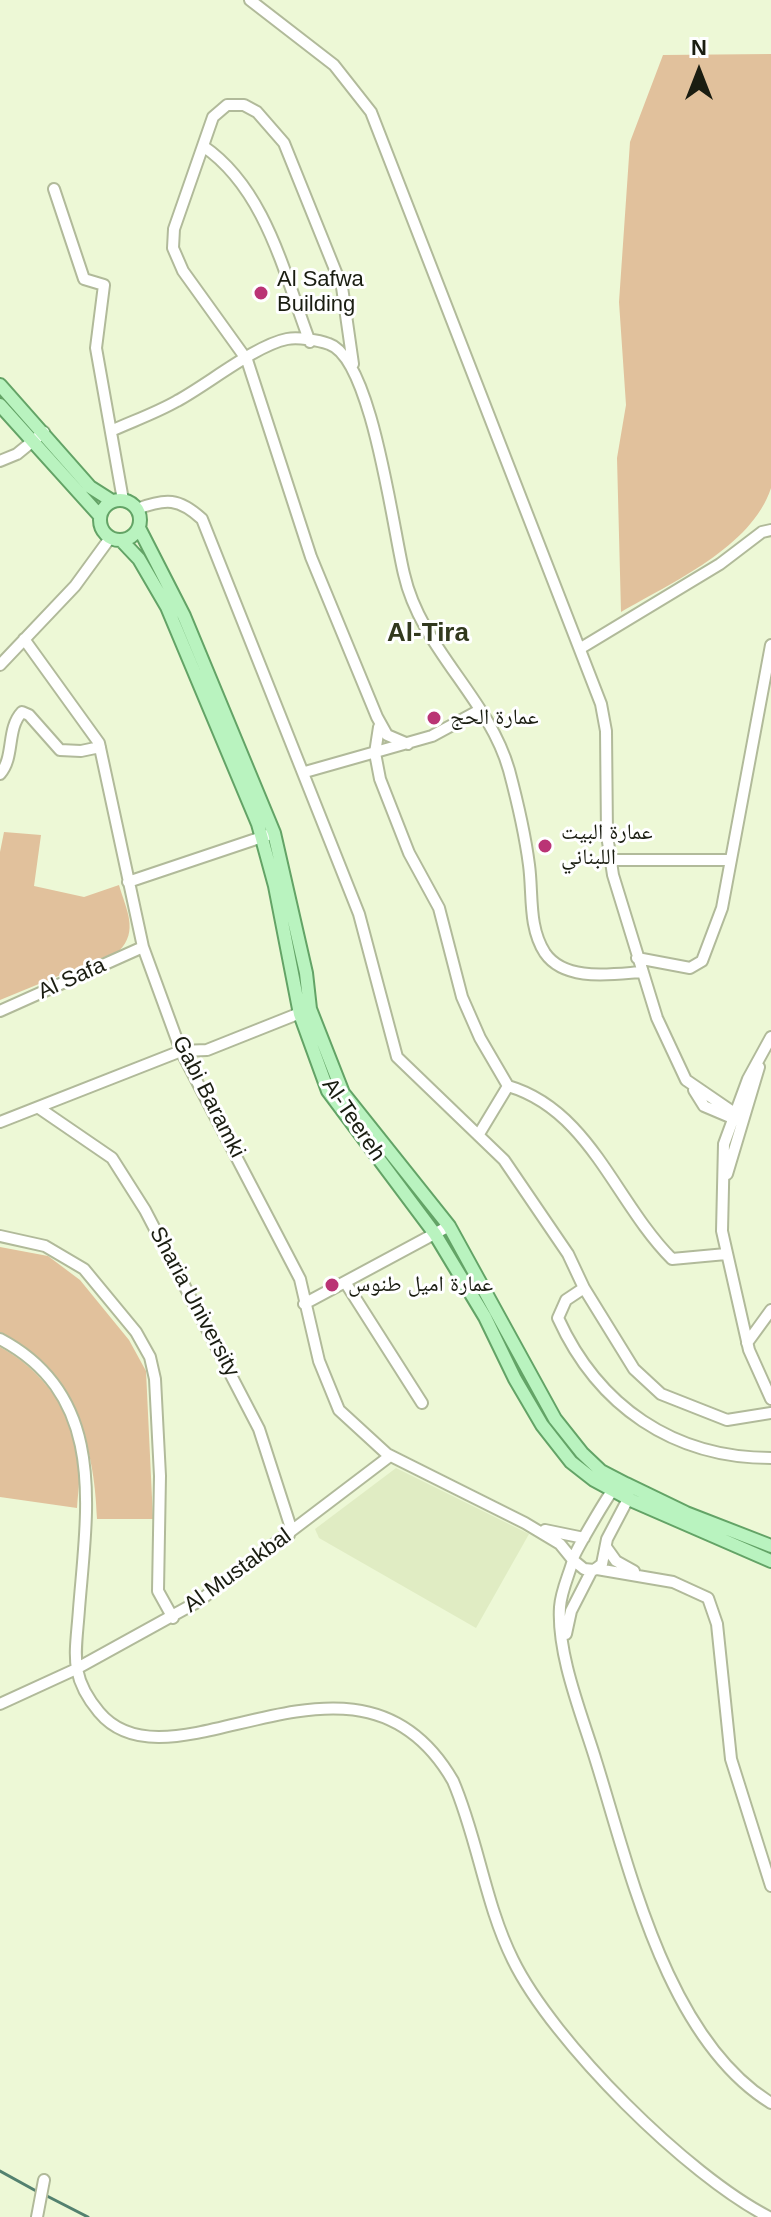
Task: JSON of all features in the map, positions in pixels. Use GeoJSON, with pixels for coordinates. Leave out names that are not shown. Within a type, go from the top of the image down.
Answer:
{"type":"FeatureCollection","features":[{"type":"Feature","properties":{"kind":"main road"},"geometry":{"type":"LineString","coordinates":[[0,385],[90,487],[137,509],[141,520],[135,535],[116,539],[101,528],[100,516],[0,405]]}},
{"type":"Feature","properties":{"kind":"main road"},"geometry":{"type":"LineString","coordinates":[[100,516],[118,500]]}},
{"type":"Feature","properties":{"kind":"main road","name":"Al-Teereh"},"geometry":{"type":"LineString","coordinates":[[139,528],[184,616],[268,836],[306,973],[305,1011],[328,1091],[435,1234],[549,1434],[571,1462],[628,1499],[771,1561]]}},
{"type":"Feature","properties":{"kind":"main road","name":"Al-Teereh"},"geometry":{"type":"LineString","coordinates":[[116,539],[139,559],[167,607],[268,836]]}},
{"type":"Feature","properties":{"kind":"main road","name":"Al-Teereh"},"geometry":{"type":"LineString","coordinates":[[305,1011],[343,1093],[449,1226],[555,1419],[582,1453],[601,1471],[626,1484],[686,1513],[771,1546]]}},
{"type":"Feature","properties":{"kind":"street"},"geometry":{"type":"LineString","coordinates":[[250,0],[334,65],[371,112],[581,648],[601,704],[606,731],[610,860],[637,958],[663,1030],[686,1080],[718,1123],[724,1144],[726,1254],[747,1343],[771,1399]]}},
{"type":"Feature","properties":{"kind":"street"},"geometry":{"type":"LineString","coordinates":[[408,744],[387,735],[377,717],[311,557],[247,360],[183,271],[173,248],[174,229],[219,109],[236,103],[257,112],[284,143],[342,287],[353,364],[382,462],[404,576],[414,610],[441,657],[480,710],[509,770],[529,865],[533,920],[546,954],[567,970],[583,973],[642,972]]}},
{"type":"Feature","properties":{"kind":"street"},"geometry":{"type":"LineString","coordinates":[[203,146],[227,164],[249,190],[310,342]]}},
{"type":"Feature","properties":{"kind":"street"},"geometry":{"type":"LineString","coordinates":[[54,189],[84,279],[104,285],[96,348],[111,431],[118,500]]}},
{"type":"Feature","properties":{"kind":"street"},"geometry":{"type":"LineString","coordinates":[[111,431],[175,403],[263,348],[288,339],[331,344],[353,364]]}},
{"type":"Feature","properties":{"kind":"street"},"geometry":{"type":"LineString","coordinates":[[0,461],[17,454],[44,432]]}},
{"type":"Feature","properties":{"kind":"street"},"geometry":{"type":"LineString","coordinates":[[137,509],[170,500],[184,503],[202,519],[359,914],[397,1057],[479,1134],[520,1183],[568,1254],[584,1288],[634,1369],[661,1394],[727,1420],[771,1413]]}},
{"type":"Feature","properties":{"kind":"street"},"geometry":{"type":"LineString","coordinates":[[581,648],[720,564],[762,532],[771,530]]}},
{"type":"Feature","properties":{"kind":"street"},"geometry":{"type":"LineString","coordinates":[[0,665],[116,539]]}},
{"type":"Feature","properties":{"kind":"street"},"geometry":{"type":"LineString","coordinates":[[0,774],[9,760],[16,721],[22,712],[29,715],[60,750],[81,751],[100,747],[90,728],[24,639]]}},
{"type":"Feature","properties":{"kind":"street"},"geometry":{"type":"LineString","coordinates":[[637,958],[690,968],[702,961],[722,908],[771,645]]}},
{"type":"Feature","properties":{"kind":"street"},"geometry":{"type":"LineString","coordinates":[[305,772],[408,744],[452,728],[480,710]]}},
{"type":"Feature","properties":{"kind":"street"},"geometry":{"type":"LineString","coordinates":[[377,717],[381,734],[375,753],[380,779],[409,853],[439,908],[462,997],[480,1038],[508,1086],[536,1094],[564,1115],[615,1181],[649,1236],[672,1259],[726,1254]]}},
{"type":"Feature","properties":{"kind":"street","name":"Gabi Baramki"},"geometry":{"type":"LineString","coordinates":[[100,747],[143,947],[181,1051],[300,1279],[319,1361],[339,1410],[390,1456],[525,1523]]}},
{"type":"Feature","properties":{"kind":"street"},"geometry":{"type":"LineString","coordinates":[[128,882],[268,836]]}},
{"type":"Feature","properties":{"kind":"street"},"geometry":{"type":"LineString","coordinates":[[610,860],[730,860]]}},
{"type":"Feature","properties":{"kind":"street","name":"Al Safa"},"geometry":{"type":"LineString","coordinates":[[0,1011],[143,947]]}},
{"type":"Feature","properties":{"kind":"street"},"geometry":{"type":"LineString","coordinates":[[0,1122],[181,1051],[207,1050],[305,1011]]}},
{"type":"Feature","properties":{"kind":"street"},"geometry":{"type":"LineString","coordinates":[[724,1144],[771,1037]]}},
{"type":"Feature","properties":{"kind":"street"},"geometry":{"type":"LineString","coordinates":[[724,1191],[744,1091],[759,1065]]}},
{"type":"Feature","properties":{"kind":"street"},"geometry":{"type":"LineString","coordinates":[[479,1134],[508,1086]]}},
{"type":"Feature","properties":{"kind":"street"},"geometry":{"type":"LineString","coordinates":[[693,1088],[737,1117]]}},
{"type":"Feature","properties":{"kind":"street"},"geometry":{"type":"LineString","coordinates":[[715,1101],[734,1100],[744,1091]]}},
{"type":"Feature","properties":{"kind":"street"},"geometry":{"type":"LineString","coordinates":[[704,1106],[737,1117]]}},
{"type":"Feature","properties":{"kind":"street","name":"Sharia University"},"geometry":{"type":"LineString","coordinates":[[39,1108],[112,1158],[145,1210],[259,1429],[290,1525],[289,1535]]}},
{"type":"Feature","properties":{"kind":"street"},"geometry":{"type":"LineString","coordinates":[[304,1304],[449,1226]]}},
{"type":"Feature","properties":{"kind":"street"},"geometry":{"type":"LineString","coordinates":[[0,1236],[45,1246],[84,1269],[136,1332],[150,1357],[159,1462],[158,1591],[173,1618]]}},
{"type":"Feature","properties":{"kind":"street"},"geometry":{"type":"LineString","coordinates":[[345,1282],[422,1403]]}},
{"type":"Feature","properties":{"kind":"street"},"geometry":{"type":"LineString","coordinates":[[584,1288],[566,1300],[558,1318],[574,1349],[607,1393],[628,1414],[695,1446],[741,1457],[771,1458]]}},
{"type":"Feature","properties":{"kind":"street"},"geometry":{"type":"LineString","coordinates":[[747,1343],[771,1310]]}},
{"type":"Feature","properties":{"kind":"street"},"geometry":{"type":"LineString","coordinates":[[0,1339],[36,1366],[51,1382],[76,1421],[81,1436],[87,1487],[74,1670],[98,1711],[121,1731],[133,1736],[182,1734],[313,1709],[368,1713],[409,1726],[441,1760],[453,1781],[500,1931],[525,1982],[602,2080],[690,2163],[769,2217]]}},
{"type":"Feature","properties":{"kind":"street","name":"Al Mustakbal"},"geometry":{"type":"LineString","coordinates":[[0,1704],[74,1670],[173,1618],[289,1535],[390,1456]]}},
{"type":"Feature","properties":{"kind":"street"},"geometry":{"type":"LineString","coordinates":[[565,1640],[571,1611],[628,1499],[626,1484],[612,1490],[585,1538],[575,1549],[560,1607],[567,1665],[636,1895],[661,1959],[714,2048],[754,2092],[771,2103]]}},
{"type":"Feature","properties":{"kind":"street"},"geometry":{"type":"LineString","coordinates":[[525,1523],[566,1537],[585,1538]]}},
{"type":"Feature","properties":{"kind":"street"},"geometry":{"type":"LineString","coordinates":[[525,1523],[560,1544],[580,1567],[643,1575],[694,1588],[708,1598],[713,1608],[731,1759],[771,1886]]}},
{"type":"Feature","properties":{"kind":"street"},"geometry":{"type":"LineString","coordinates":[[606,1547],[616,1561],[643,1575]]}},
{"type":"Feature","properties":{"kind":"street"},"geometry":{"type":"LineString","coordinates":[[37,2217],[44,2180]]}},
{"type":"Feature","properties":{"kind":"shaded area"},"geometry":{"type":"Polygon","coordinates":[[[771,54],[771,488],[747,528],[728,546],[685,576],[621,612],[617,458],[626,405],[619,302],[630,142],[663,55],[771,54]]]}},
{"type":"Feature","properties":{"kind":"shaded area"},"geometry":{"type":"Polygon","coordinates":[[[4,832],[41,835],[34,886],[84,897],[119,885],[130,928],[119,951],[0,1000],[0,852],[4,832]]]}},
{"type":"Feature","properties":{"kind":"shaded area"},"geometry":{"type":"Polygon","coordinates":[[[0,1247],[48,1256],[80,1280],[129,1340],[146,1371],[153,1519],[97,1519],[91,1463],[75,1411],[62,1387],[45,1366],[0,1332],[0,1247]]]}},
{"type":"Feature","properties":{"kind":"shaded area"},"geometry":{"type":"Polygon","coordinates":[[[0,1347],[41,1379],[53,1393],[70,1424],[80,1463],[77,1508],[0,1497],[0,1347]]]}},
{"type":"Feature","properties":{"kind":"shaded area"},"geometry":{"type":"Polygon","coordinates":[[[396,1468],[529,1534],[476,1628],[319,1538],[315,1529],[396,1468]]]}},
{"type":"Feature","properties":{"kind":"waterway"},"geometry":{"type":"LineString","coordinates":[[0,2171],[38,2192]]}},
{"type":"Feature","properties":{"kind":"waterway"},"geometry":{"type":"LineString","coordinates":[[45,2195],[88,2217]]}},
{"type":"Feature","properties":{"kind":"place","name":"Al Safwa Building"},"geometry":{"type":"Point","coordinates":[261,293]}},
{"type":"Feature","properties":{"kind":"place","name":"عمارة الحج"},"geometry":{"type":"Point","coordinates":[434,718]}},
{"type":"Feature","properties":{"kind":"place","name":"عمارة البيت اللبناني"},"geometry":{"type":"Point","coordinates":[545,846]}},
{"type":"Feature","properties":{"kind":"place","name":"عمارة اميل طنوس"},"geometry":{"type":"Point","coordinates":[332,1285]}},
{"type":"Feature","properties":{"kind":"district","name":"Al-Tira"},"geometry":{"type":"Point","coordinates":[428,634]}}]}
